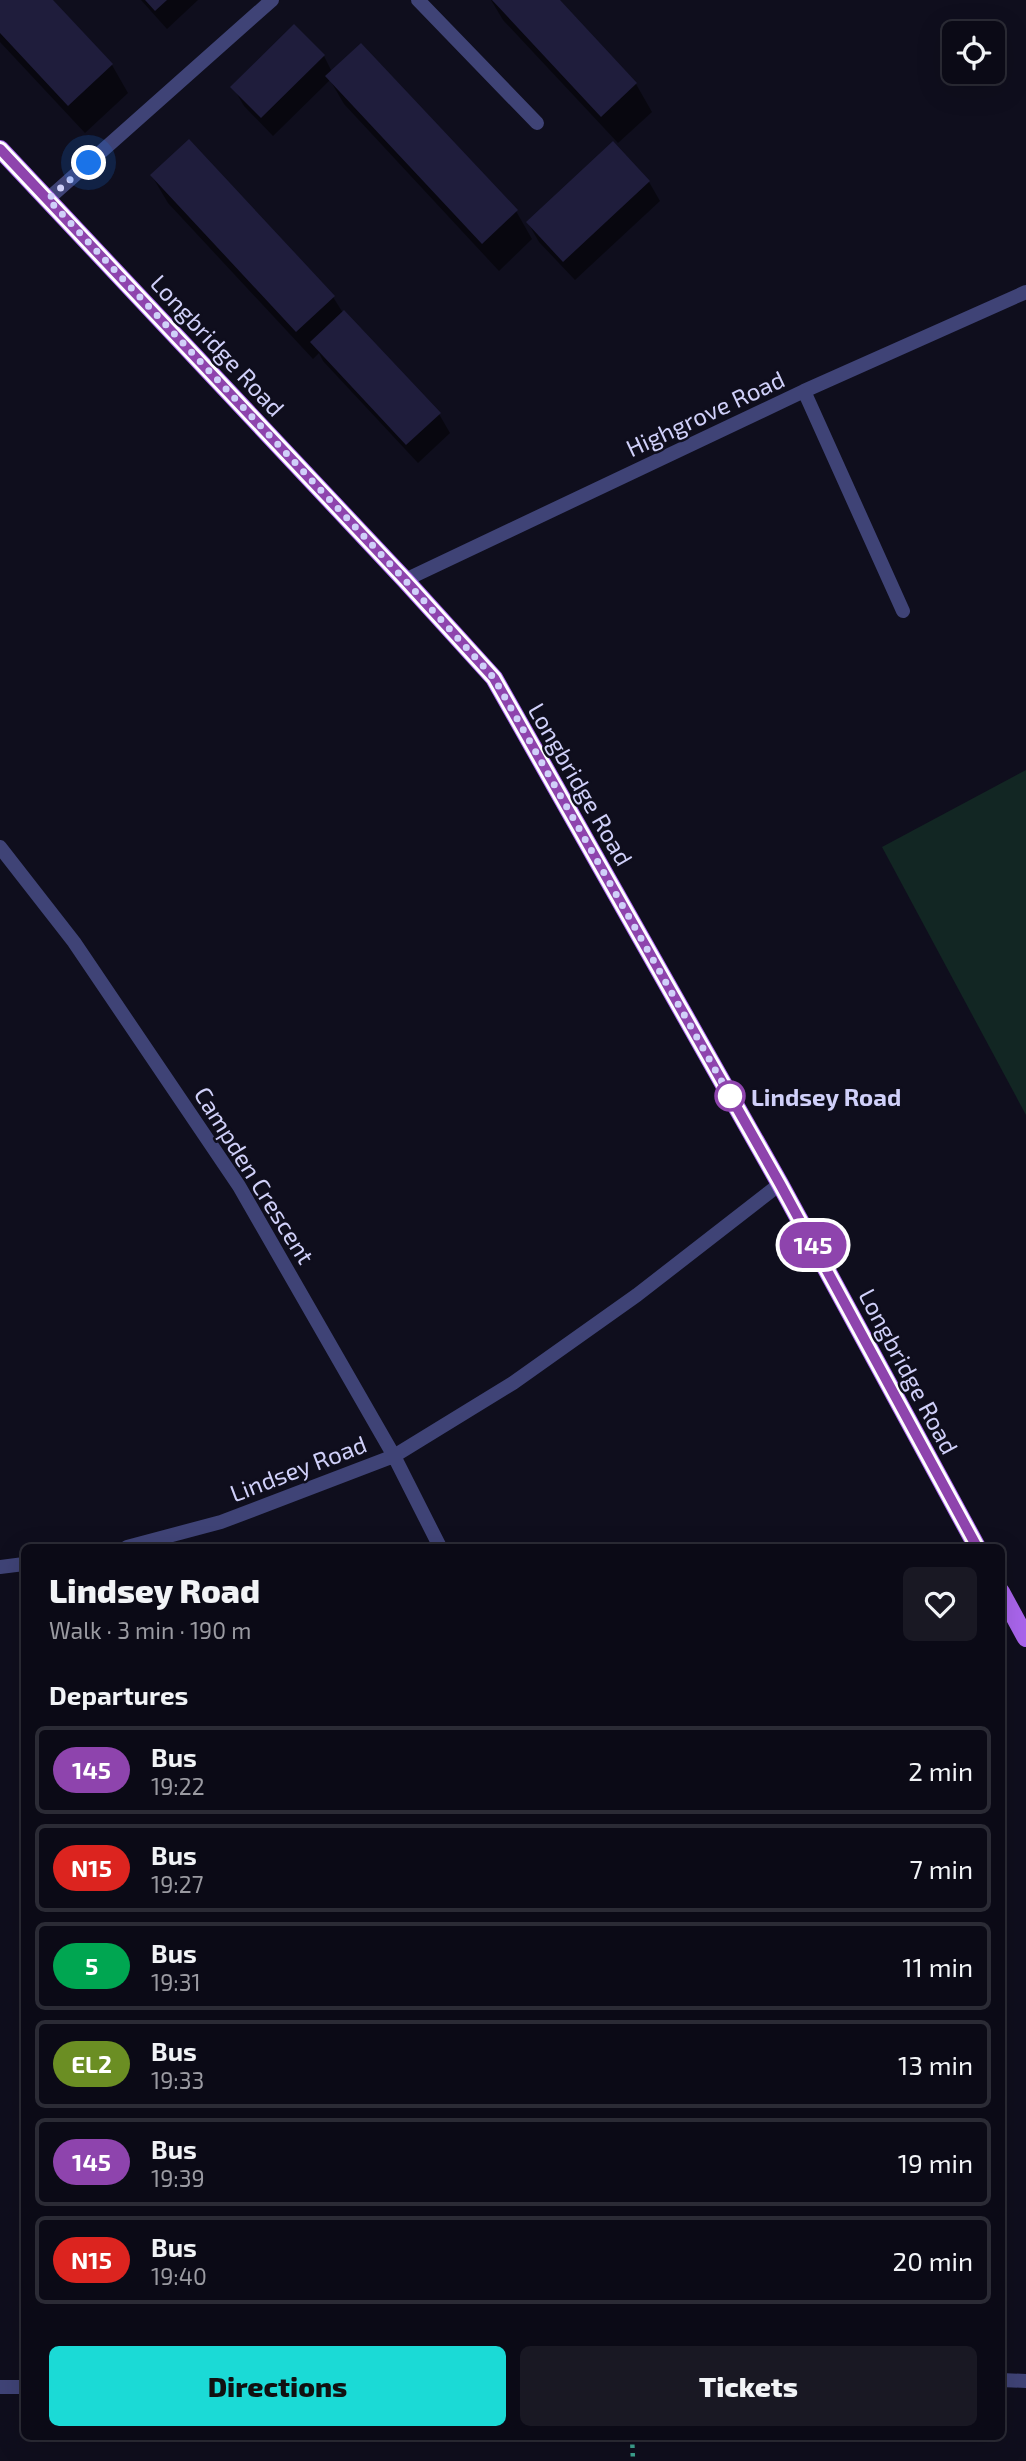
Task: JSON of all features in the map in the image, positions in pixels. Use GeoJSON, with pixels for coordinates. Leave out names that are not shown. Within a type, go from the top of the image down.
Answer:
{"type":"FeatureCollection","features":[{"type":"Feature","properties":{"kind":"main road","name":"Longbridge Road"},"geometry":{"type":"LineString","coordinates":[[0,149],[494,678],[780,1184],[975,1544]]}},
{"type":"Feature","properties":{"kind":"main road"},"geometry":{"type":"LineString","coordinates":[[1005,1599],[1026,1638]]}},
{"type":"Feature","properties":{"kind":"street"},"geometry":{"type":"LineString","coordinates":[[48,199],[272,0]]}},
{"type":"Feature","properties":{"kind":"street"},"geometry":{"type":"LineString","coordinates":[[418,0],[537,123]]}},
{"type":"Feature","properties":{"kind":"street","name":"Highgrove Road"},"geometry":{"type":"LineString","coordinates":[[405,580],[804,391],[1026,292]]}},
{"type":"Feature","properties":{"kind":"street"},"geometry":{"type":"LineString","coordinates":[[804,391],[903,611]]}},
{"type":"Feature","properties":{"kind":"street","name":"Campden Crescent"},"geometry":{"type":"LineString","coordinates":[[0,847],[74,943],[239,1186],[394,1456],[438,1544]]}},
{"type":"Feature","properties":{"kind":"street","name":"Lindsey Road"},"geometry":{"type":"LineString","coordinates":[[138,1544],[221,1522],[394,1456],[513,1383],[604,1319],[780,1184]]}},
{"type":"Feature","properties":{"kind":"street"},"geometry":{"type":"LineString","coordinates":[[0,1567],[21,1564]]}},
{"type":"Feature","properties":{"kind":"street"},"geometry":{"type":"LineString","coordinates":[[1005,2380],[1026,2381]]}},
{"type":"Feature","properties":{"kind":"street"},"geometry":{"type":"LineString","coordinates":[[0,2387],[21,2387]]}},
{"type":"Feature","properties":{"kind":"path"},"geometry":{"type":"LineString","coordinates":[[632,2440],[633,2461]]}},
{"type":"Feature","properties":{"kind":"green space"},"geometry":{"type":"Polygon","coordinates":[[[1026,770],[1026,1115],[882,847],[1026,770]]]}},
{"type":"Feature","properties":{"kind":"building"},"geometry":{"type":"Polygon","coordinates":[[[0,0],[53,0],[113,64],[68,106],[0,33],[0,0]]]}},
{"type":"Feature","properties":{"kind":"building"},"geometry":{"type":"Polygon","coordinates":[[[145,0],[167,0],[155,11],[145,0]]]}},
{"type":"Feature","properties":{"kind":"building"},"geometry":{"type":"Polygon","coordinates":[[[492,0],[560,0],[637,83],[601,117],[492,0]]]}},
{"type":"Feature","properties":{"kind":"building"},"geometry":{"type":"Polygon","coordinates":[[[294,24],[325,55],[261,118],[230,87],[294,24]]]}},
{"type":"Feature","properties":{"kind":"building"},"geometry":{"type":"Polygon","coordinates":[[[361,43],[518,210],[482,244],[325,76],[361,43]]]}},
{"type":"Feature","properties":{"kind":"building"},"geometry":{"type":"Polygon","coordinates":[[[189,139],[335,296],[296,332],[150,175],[189,139]]]}},
{"type":"Feature","properties":{"kind":"building"},"geometry":{"type":"Polygon","coordinates":[[[613,141],[650,181],[563,262],[526,222],[613,141]]]}},
{"type":"Feature","properties":{"kind":"building"},"geometry":{"type":"Polygon","coordinates":[[[344,310],[441,413],[406,445],[310,342],[344,310]]]}},
{"type":"Feature","properties":{"kind":"bus line","name":"145"},"geometry":{"type":"LineString","coordinates":[[0,149],[494,678],[780,1184],[975,1544]]}},
{"type":"Feature","properties":{"kind":"place","name":"Lindsey Road"},"geometry":{"type":"Point","coordinates":[730,1096]}},
{"type":"Feature","properties":{"kind":"route"},"geometry":{"type":"LineString","coordinates":[[89,163],[48,199],[494,678],[730,1096]]}}]}
